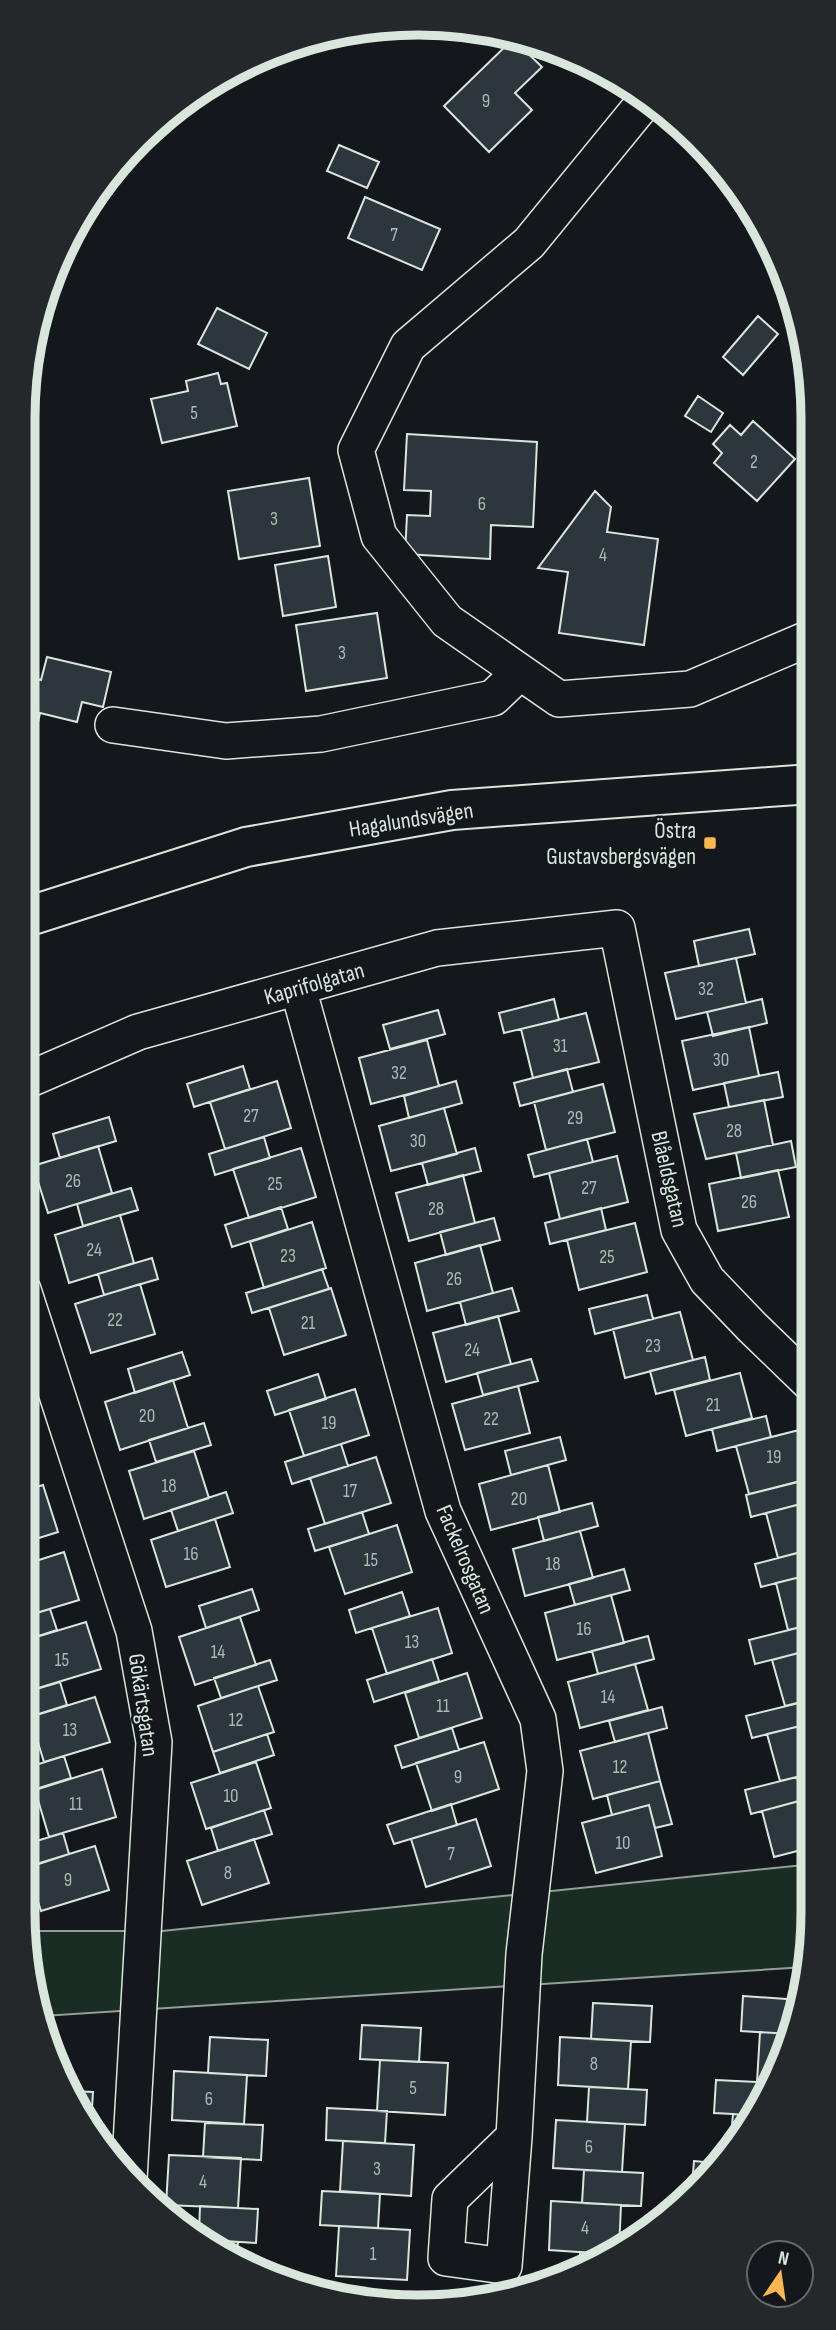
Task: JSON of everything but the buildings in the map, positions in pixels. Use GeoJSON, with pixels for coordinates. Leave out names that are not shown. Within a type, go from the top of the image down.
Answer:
{"type":"FeatureCollection","features":[{"type":"Feature","properties":{"kind":"street"},"geometry":{"type":"LineString","coordinates":[[641,107],[529,243],[408,346],[356,450],[379,536],[447,621],[559,699],[690,689],[801,642]]}},
{"type":"Feature","properties":{"kind":"street"},"geometry":{"type":"LineString","coordinates":[[113,726],[226,741],[321,734],[493,698],[520,672]]}},
{"type":"Feature","properties":{"kind":"street","name":"Hagalundsvägen"},"geometry":{"type":"LineString","coordinates":[[35,914],[246,847],[452,810],[801,785]]}},
{"type":"Feature","properties":{"kind":"street","name":"Kaprifolgatan"},"geometry":{"type":"LineString","coordinates":[[35,1077],[138,1032],[437,948],[617,928]]}},
{"type":"Feature","properties":{"kind":"street","name":"Blåeldsgatan"},"geometry":{"type":"LineString","coordinates":[[617,928],[679,1230],[708,1280],[752,1328],[801,1375]]}},
{"type":"Feature","properties":{"kind":"street","name":"Fackelrosgatan"},"geometry":{"type":"LineString","coordinates":[[298,988],[443,1511],[538,1719],[545,1771],[524,1954],[514,2137]]}},
{"type":"Feature","properties":{"kind":"street","name":"Gökärtsgatan"},"geometry":{"type":"LineString","coordinates":[[35,1327],[134,1631],[154,1742],[130,2165]]}},
{"type":"Feature","properties":{"kind":"green space"},"geometry":{"type":"Polygon","coordinates":[[[801,1865],[797,1968],[49,2016],[42,1987],[36,1931],[162,1931],[801,1865]]]}},
{"type":"Feature","properties":{"kind":"place","name":"Östra Gustavsbergsvägen"},"geometry":{"type":"Point","coordinates":[710,843]}}]}
